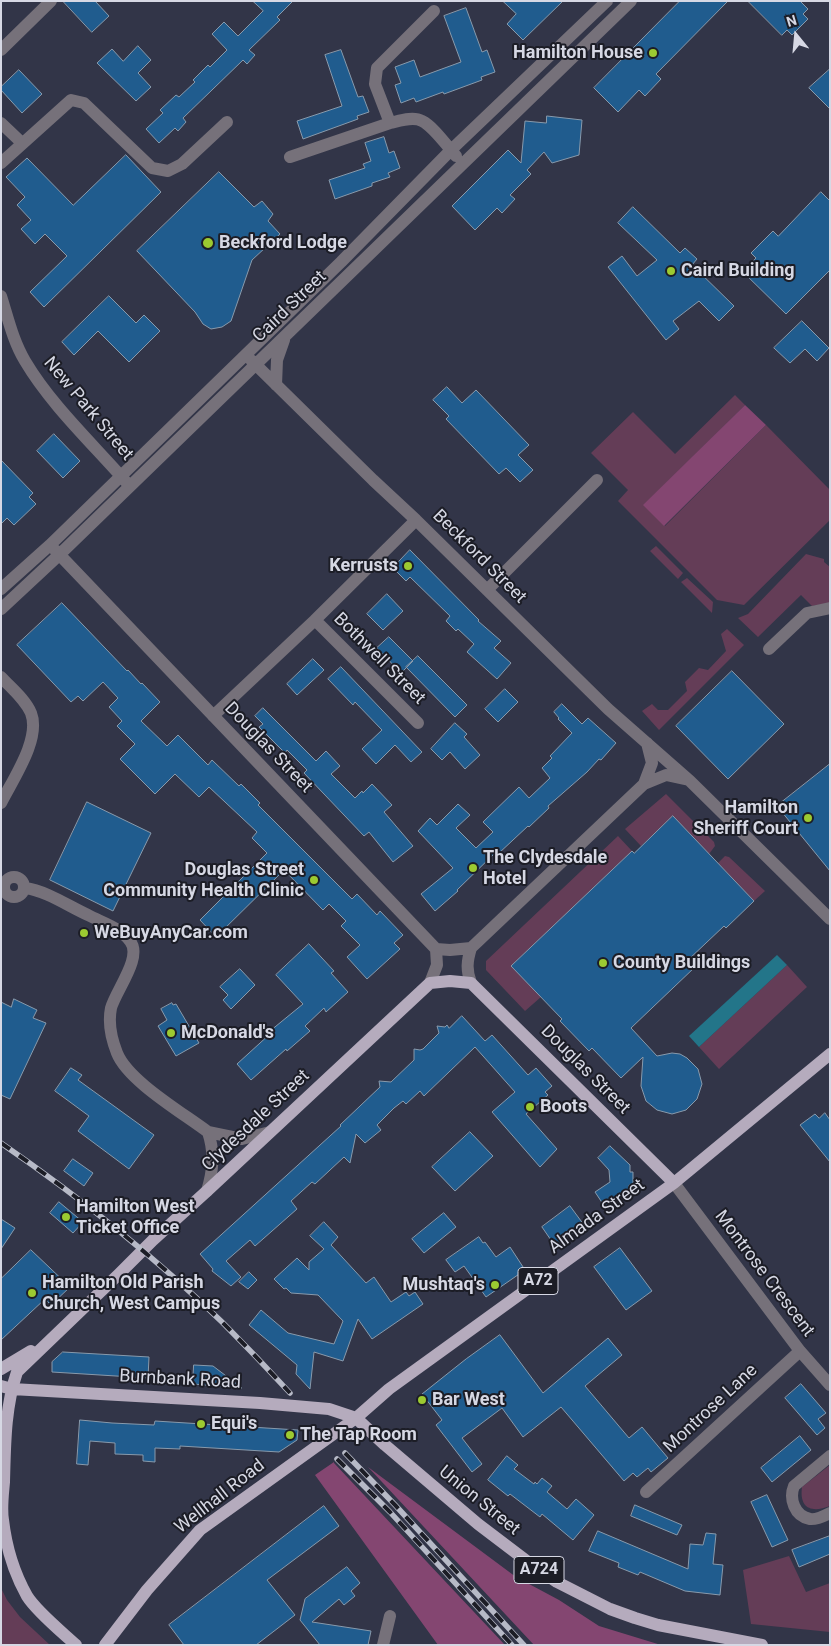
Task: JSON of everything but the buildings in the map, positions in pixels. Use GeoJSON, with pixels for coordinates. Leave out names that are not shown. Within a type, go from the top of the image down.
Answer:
{"type":"FeatureCollection","features":[{"type":"Feature","properties":{"kind":"main road"},"geometry":{"type":"LineString","coordinates":[[430,983],[450,980],[471,983]]}},
{"type":"Feature","properties":{"kind":"main road","name":"Clydesdale Street"},"geometry":{"type":"LineString","coordinates":[[76,1645],[28,1597],[11,1558],[3,1519],[7,1422],[6,1387],[17,1372],[50,1339],[153,1240],[430,983]]}},
{"type":"Feature","properties":{"kind":"main road","name":"Douglas Street"},"geometry":{"type":"LineString","coordinates":[[471,983],[674,1183]]}},
{"type":"Feature","properties":{"kind":"main road","name":"Almada Street"},"geometry":{"type":"LineString","coordinates":[[356,1418],[389,1389],[674,1183],[830,1054]]}},
{"type":"Feature","properties":{"kind":"main road","name":"Clydesdale Street"},"geometry":{"type":"LineString","coordinates":[[1,1369],[50,1339]]}},
{"type":"Feature","properties":{"kind":"main road","name":"Burnbank Road"},"geometry":{"type":"LineString","coordinates":[[6,1387],[329,1409],[356,1418]]}},
{"type":"Feature","properties":{"kind":"main road","name":"Wellhall Road"},"geometry":{"type":"LineString","coordinates":[[104,1645],[147,1590],[200,1530],[356,1418]]}},
{"type":"Feature","properties":{"kind":"main road","name":"Union Street"},"geometry":{"type":"LineString","coordinates":[[356,1418],[478,1524],[557,1582],[610,1609],[635,1618],[762,1645]]}},
{"type":"Feature","properties":{"kind":"street"},"geometry":{"type":"LineString","coordinates":[[1,50],[51,1]]}},
{"type":"Feature","properties":{"kind":"street","name":"Caird Street"},"geometry":{"type":"LineString","coordinates":[[1,589],[50,545],[341,262],[451,150],[607,1]]}},
{"type":"Feature","properties":{"kind":"street","name":"Caird Street"},"geometry":{"type":"LineString","coordinates":[[1,609],[256,365],[631,1]]}},
{"type":"Feature","properties":{"kind":"street"},"geometry":{"type":"LineString","coordinates":[[390,123],[375,84],[377,68],[434,11]]}},
{"type":"Feature","properties":{"kind":"street"},"geometry":{"type":"LineString","coordinates":[[1,163],[71,100],[84,103],[152,168],[168,171],[182,164],[227,122]]}},
{"type":"Feature","properties":{"kind":"street"},"geometry":{"type":"LineString","coordinates":[[290,157],[404,119],[421,120],[430,127],[463,164]]}},
{"type":"Feature","properties":{"kind":"street"},"geometry":{"type":"LineString","coordinates":[[1,123],[22,143]]}},
{"type":"Feature","properties":{"kind":"street","name":"New Park Street"},"geometry":{"type":"LineString","coordinates":[[1,296],[15,340],[25,360],[47,394],[130,486]]}},
{"type":"Feature","properties":{"kind":"street"},"geometry":{"type":"LineString","coordinates":[[276,385],[277,360],[286,335]]}},
{"type":"Feature","properties":{"kind":"street","name":"Beckford Street"},"geometry":{"type":"LineString","coordinates":[[245,355],[608,709],[690,781],[830,919]]}},
{"type":"Feature","properties":{"kind":"street"},"geometry":{"type":"LineString","coordinates":[[487,590],[597,480]]}},
{"type":"Feature","properties":{"kind":"street","name":"Bothwell Street"},"geometry":{"type":"LineString","coordinates":[[213,716],[315,620],[416,520]]}},
{"type":"Feature","properties":{"kind":"street","name":"Douglas Street"},"geometry":{"type":"LineString","coordinates":[[50,545],[436,949]]}},
{"type":"Feature","properties":{"kind":"street"},"geometry":{"type":"LineString","coordinates":[[769,649],[807,613],[830,608]]}},
{"type":"Feature","properties":{"kind":"street","name":"Bothwell Street"},"geometry":{"type":"LineString","coordinates":[[315,620],[418,724]]}},
{"type":"Feature","properties":{"kind":"street"},"geometry":{"type":"LineString","coordinates":[[1,677],[26,705],[30,712],[33,730],[24,758],[1,803]]}},
{"type":"Feature","properties":{"kind":"street"},"geometry":{"type":"LineString","coordinates":[[644,784],[652,764],[647,743]]}},
{"type":"Feature","properties":{"kind":"street"},"geometry":{"type":"LineString","coordinates":[[471,983],[467,974],[467,962],[471,948],[644,784],[666,775],[690,781]]}},
{"type":"Feature","properties":{"kind":"street"},"geometry":{"type":"LineString","coordinates":[[25,888],[19,897],[9,897],[4,889],[4,876],[20,879],[25,888],[42,893],[113,928],[130,941],[133,946],[134,957],[112,1008],[109,1024],[117,1054],[133,1074],[208,1132],[242,1139],[270,1132]]}},
{"type":"Feature","properties":{"kind":"street"},"geometry":{"type":"LineString","coordinates":[[430,983],[437,965],[436,949],[471,948]]}},
{"type":"Feature","properties":{"kind":"street"},"geometry":{"type":"LineString","coordinates":[[207,1191],[213,1165],[212,1144],[208,1132]]}},
{"type":"Feature","properties":{"kind":"street","name":"Montrose Crescent"},"geometry":{"type":"LineString","coordinates":[[674,1183],[800,1351],[830,1385]]}},
{"type":"Feature","properties":{"kind":"street","name":"Montrose Lane"},"geometry":{"type":"LineString","coordinates":[[646,1492],[800,1351]]}},
{"type":"Feature","properties":{"kind":"street"},"geometry":{"type":"LineString","coordinates":[[830,1456],[794,1486],[791,1493],[795,1508],[801,1515],[811,1519],[830,1513]]}},
{"type":"Feature","properties":{"kind":"street"},"geometry":{"type":"LineString","coordinates":[[383,1645],[390,1616]]}},
{"type":"Feature","properties":{"kind":"shaded area"},"geometry":{"type":"Polygon","coordinates":[[[735,395],[745,405],[644,505],[665,526],[766,425],[830,490],[830,520],[744,605],[717,600],[618,501],[628,490],[591,453],[633,412],[675,454],[735,395]]]}},
{"type":"Feature","properties":{"kind":"shaded area"},"geometry":{"type":"Polygon","coordinates":[[[745,405],[766,425],[664,526],[643,505],[745,405]]]}},
{"type":"Feature","properties":{"kind":"shaded area"},"geometry":{"type":"Polygon","coordinates":[[[656,546],[683,573],[678,579],[650,551],[656,546]]]}},
{"type":"Feature","properties":{"kind":"shaded area"},"geometry":{"type":"Polygon","coordinates":[[[806,554],[824,559],[824,562],[830,567],[830,603],[812,606],[801,595],[758,637],[738,618],[748,614],[806,554]]]}},
{"type":"Feature","properties":{"kind":"shaded area"},"geometry":{"type":"Polygon","coordinates":[[[687,578],[713,602],[712,613],[681,582],[687,578]]]}},
{"type":"Feature","properties":{"kind":"shaded area"},"geometry":{"type":"Polygon","coordinates":[[[727,629],[744,645],[659,730],[642,711],[652,704],[658,710],[668,710],[687,691],[685,682],[699,668],[708,670],[726,651],[721,634],[727,629]]]}},
{"type":"Feature","properties":{"kind":"shaded area"},"geometry":{"type":"Polygon","coordinates":[[[666,794],[714,842],[715,846],[709,854],[673,816],[641,846],[625,829],[666,794]]]}},
{"type":"Feature","properties":{"kind":"shaded area"},"geometry":{"type":"Polygon","coordinates":[[[618,836],[632,851],[511,966],[541,997],[525,1011],[486,970],[486,961],[618,836]]]}},
{"type":"Feature","properties":{"kind":"shaded area"},"geometry":{"type":"Polygon","coordinates":[[[725,856],[729,857],[765,891],[754,901],[718,863],[725,856]]]}},
{"type":"Feature","properties":{"kind":"shaded area"},"geometry":{"type":"Polygon","coordinates":[[[787,965],[807,987],[719,1069],[699,1047],[787,965]]]}},
{"type":"Feature","properties":{"kind":"shaded area"},"geometry":{"type":"Polygon","coordinates":[[[334,1462],[505,1645],[438,1645],[315,1475],[334,1462]]]}},
{"type":"Feature","properties":{"kind":"shaded area"},"geometry":{"type":"Polygon","coordinates":[[[830,1465],[830,1506],[812,1509],[805,1505],[802,1487],[830,1465]]]}},
{"type":"Feature","properties":{"kind":"shaded area"},"geometry":{"type":"Polygon","coordinates":[[[368,1467],[516,1577],[559,1600],[599,1626],[661,1645],[534,1645],[368,1467]]]}},
{"type":"Feature","properties":{"kind":"shaded area"},"geometry":{"type":"Polygon","coordinates":[[[789,1556],[806,1592],[830,1583],[830,1632],[751,1624],[743,1570],[789,1556]]]}},
{"type":"Feature","properties":{"kind":"shaded area"},"geometry":{"type":"Polygon","coordinates":[[[1,1588],[7,1600],[20,1617],[50,1645],[1,1645],[1,1588]]]}},
{"type":"Feature","properties":{"kind":"water"},"geometry":{"type":"Polygon","coordinates":[[[777,955],[787,965],[699,1047],[689,1036],[777,955]]]}},
{"type":"Feature","properties":{"kind":"railway"},"geometry":{"type":"LineString","coordinates":[[1,1143],[59,1184],[170,1274],[222,1322],[290,1393]]}},
{"type":"Feature","properties":{"kind":"railway"},"geometry":{"type":"LineString","coordinates":[[345,1453],[524,1645]]}},
{"type":"Feature","properties":{"kind":"railway"},"geometry":{"type":"LineString","coordinates":[[337,1459],[390,1512],[512,1645]]}},
{"type":"Feature","properties":{"kind":"place","name":"Hamilton House"},"geometry":{"type":"Point","coordinates":[653,53]}},
{"type":"Feature","properties":{"kind":"place","name":"Beckford Lodge"},"geometry":{"type":"Point","coordinates":[208,243]}},
{"type":"Feature","properties":{"kind":"place","name":"Caird Building"},"geometry":{"type":"Point","coordinates":[671,271]}},
{"type":"Feature","properties":{"kind":"place","name":"Kerrusts"},"geometry":{"type":"Point","coordinates":[408,566]}},
{"type":"Feature","properties":{"kind":"place","name":"Hamilton Sheriff Court"},"geometry":{"type":"Point","coordinates":[808,818]}},
{"type":"Feature","properties":{"kind":"place","name":"The Clydesdale Hotel"},"geometry":{"type":"Point","coordinates":[473,868]}},
{"type":"Feature","properties":{"kind":"place","name":"Douglas Street Community Health Clinic"},"geometry":{"type":"Point","coordinates":[314,880]}},
{"type":"Feature","properties":{"kind":"place","name":"WeBuyAnyCar.com"},"geometry":{"type":"Point","coordinates":[84,933]}},
{"type":"Feature","properties":{"kind":"place","name":"County Buildings"},"geometry":{"type":"Point","coordinates":[603,963]}},
{"type":"Feature","properties":{"kind":"place","name":"McDonald's"},"geometry":{"type":"Point","coordinates":[171,1033]}},
{"type":"Feature","properties":{"kind":"place","name":"Boots"},"geometry":{"type":"Point","coordinates":[530,1107]}},
{"type":"Feature","properties":{"kind":"place","name":"Hamilton West Ticket Office"},"geometry":{"type":"Point","coordinates":[66,1217]}},
{"type":"Feature","properties":{"kind":"place","name":"Mushtaq's"},"geometry":{"type":"Point","coordinates":[495,1285]}},
{"type":"Feature","properties":{"kind":"place","name":"Hamilton Old Parish Church, West Campus"},"geometry":{"type":"Point","coordinates":[32,1293]}},
{"type":"Feature","properties":{"kind":"place","name":"Bar West"},"geometry":{"type":"Point","coordinates":[422,1400]}},
{"type":"Feature","properties":{"kind":"place","name":"Equi's"},"geometry":{"type":"Point","coordinates":[201,1424]}},
{"type":"Feature","properties":{"kind":"place","name":"The Tap Room"},"geometry":{"type":"Point","coordinates":[290,1435]}}]}
